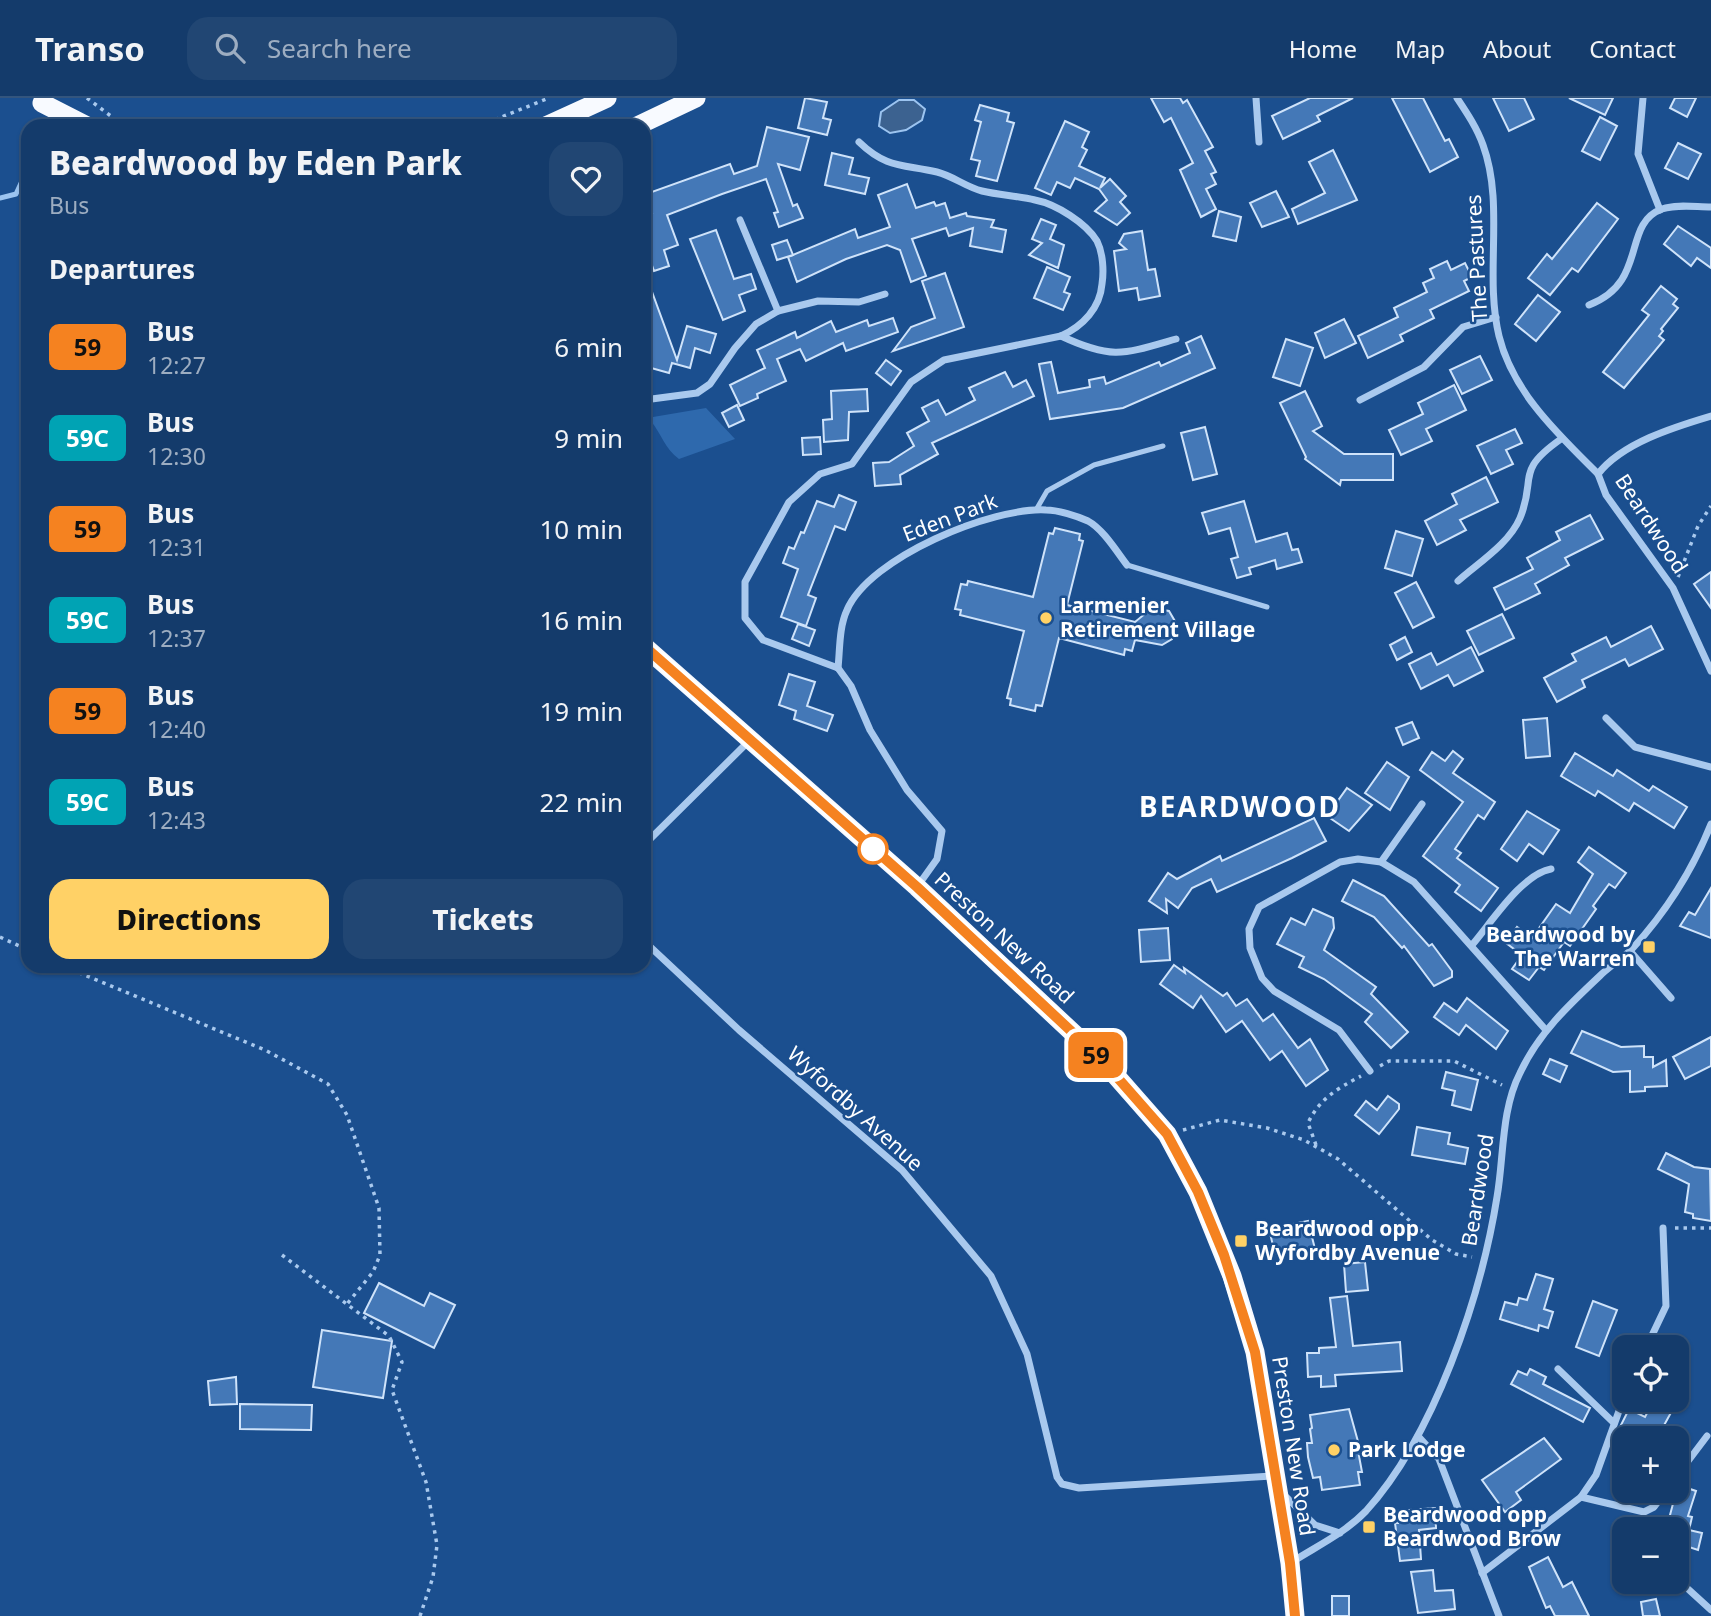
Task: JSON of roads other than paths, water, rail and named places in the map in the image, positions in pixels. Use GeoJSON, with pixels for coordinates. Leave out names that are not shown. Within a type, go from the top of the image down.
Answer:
{"type":"FeatureCollection","features":[{"type":"Feature","properties":{"kind":"highway"},"geometry":{"type":"LineString","coordinates":[[561,119],[607,98]]}},
{"type":"Feature","properties":{"kind":"highway"},"geometry":{"type":"LineString","coordinates":[[651,119],[696,98]]}},
{"type":"Feature","properties":{"kind":"highway"},"geometry":{"type":"LineString","coordinates":[[39,101],[60,119]]}},
{"type":"Feature","properties":{"kind":"highway"},"geometry":{"type":"LineString","coordinates":[[39,101],[74,119]]}},
{"type":"Feature","properties":{"kind":"highway","name":"Preston New Road"},"geometry":{"type":"LineString","coordinates":[[651,652],[917,887],[1102,1060],[1167,1134],[1198,1192],[1232,1276],[1255,1352],[1290,1563],[1295,1616]]}},
{"type":"Feature","properties":{"kind":"street"},"geometry":{"type":"LineString","coordinates":[[1256,98],[1259,142]]}},
{"type":"Feature","properties":{"kind":"street","name":"The Pastures"},"geometry":{"type":"LineString","coordinates":[[1457,98],[1484,146],[1488,168],[1492,201],[1496,317],[1500,339],[1530,399],[1561,439],[1598,474]]}},
{"type":"Feature","properties":{"kind":"street"},"geometry":{"type":"LineString","coordinates":[[1643,98],[1638,154],[1660,210]]}},
{"type":"Feature","properties":{"kind":"street"},"geometry":{"type":"LineString","coordinates":[[859,142],[874,157],[897,167],[939,173],[980,191],[1038,200],[1076,221],[1097,242],[1104,269],[1101,293],[1089,316],[1077,329],[1061,336],[944,360],[911,382],[852,464],[820,474],[789,502],[745,582],[745,618],[763,640],[838,668],[852,686],[870,730],[907,790],[942,831],[937,859],[917,887]]}},
{"type":"Feature","properties":{"kind":"street"},"geometry":{"type":"LineString","coordinates":[[1589,305],[1606,299],[1623,282],[1643,224],[1660,210],[1711,207]]}},
{"type":"Feature","properties":{"kind":"street"},"geometry":{"type":"LineString","coordinates":[[740,220],[778,311]]}},
{"type":"Feature","properties":{"kind":"street"},"geometry":{"type":"LineString","coordinates":[[651,399],[697,393],[704,389],[756,324],[778,311],[818,301],[859,302],[886,294]]}},
{"type":"Feature","properties":{"kind":"street"},"geometry":{"type":"LineString","coordinates":[[1360,400],[1424,367],[1462,327],[1496,317]]}},
{"type":"Feature","properties":{"kind":"street"},"geometry":{"type":"LineString","coordinates":[[1061,336],[1109,354],[1125,354],[1177,340]]}},
{"type":"Feature","properties":{"kind":"street","name":"Beardwood"},"geometry":{"type":"LineString","coordinates":[[1711,416],[1689,423],[1610,459],[1598,474],[1606,495],[1673,589],[1711,671]]}},
{"type":"Feature","properties":{"kind":"street"},"geometry":{"type":"LineString","coordinates":[[1458,581],[1507,538],[1520,518],[1527,475],[1538,455],[1561,439]]}},
{"type":"Feature","properties":{"kind":"street","name":"Eden Park"},"geometry":{"type":"LineString","coordinates":[[838,668],[847,610],[876,573],[905,552],[958,530],[1015,512],[1048,510],[1090,522],[1127,565]]}},
{"type":"Feature","properties":{"kind":"street"},"geometry":{"type":"LineString","coordinates":[[1606,718],[1635,747],[1711,767]]}},
{"type":"Feature","properties":{"kind":"street"},"geometry":{"type":"LineString","coordinates":[[651,838],[749,741]]}},
{"type":"Feature","properties":{"kind":"street"},"geometry":{"type":"LineString","coordinates":[[1381,862],[1422,804]]}},
{"type":"Feature","properties":{"kind":"street","name":"Beardwood"},"geometry":{"type":"LineString","coordinates":[[1290,1563],[1340,1533],[1379,1494],[1418,1436],[1451,1359],[1484,1261],[1498,1196],[1513,1091],[1519,1073],[1545,1029],[1630,951],[1674,894],[1709,835],[1711,824]]}},
{"type":"Feature","properties":{"kind":"street"},"geometry":{"type":"LineString","coordinates":[[1370,1071],[1339,1030],[1274,991],[1262,978],[1250,948],[1249,929],[1259,907],[1340,862],[1357,859],[1381,862],[1413,882],[1545,1029]]}},
{"type":"Feature","properties":{"kind":"street"},"geometry":{"type":"LineString","coordinates":[[1472,945],[1524,884],[1539,871],[1550,869]]}},
{"type":"Feature","properties":{"kind":"street","name":"Wyfordby Avenue"},"geometry":{"type":"LineString","coordinates":[[651,948],[739,1030],[902,1170],[991,1276],[1027,1354],[1057,1477],[1062,1484],[1079,1488],[1275,1482]]}},
{"type":"Feature","properties":{"kind":"street"},"geometry":{"type":"LineString","coordinates":[[1630,951],[1671,998]]}},
{"type":"Feature","properties":{"kind":"street"},"geometry":{"type":"LineString","coordinates":[[1653,1335],[1666,1306],[1663,1228]]}},
{"type":"Feature","properties":{"kind":"street"},"geometry":{"type":"LineString","coordinates":[[1558,1369],[1613,1422]]}},
{"type":"Feature","properties":{"kind":"street"},"geometry":{"type":"LineString","coordinates":[[1482,1573],[1581,1497],[1597,1475],[1617,1412]]}},
{"type":"Feature","properties":{"kind":"street"},"geometry":{"type":"LineString","coordinates":[[1418,1436],[1439,1459],[1499,1616]]}},
{"type":"Feature","properties":{"kind":"street"},"geometry":{"type":"LineString","coordinates":[[1689,1460],[1707,1436]]}},
{"type":"Feature","properties":{"kind":"street"},"geometry":{"type":"LineString","coordinates":[[1275,1482],[1315,1525],[1340,1533]]}},
{"type":"Feature","properties":{"kind":"street"},"geometry":{"type":"LineString","coordinates":[[1581,1497],[1644,1512],[1657,1503]]}},
{"type":"Feature","properties":{"kind":"street"},"geometry":{"type":"LineString","coordinates":[[1689,1590],[1711,1610]]}},
{"type":"Feature","properties":{"kind":"lane"},"geometry":{"type":"LineString","coordinates":[[1036,510],[1046,491],[1094,465],[1163,446]]}},
{"type":"Feature","properties":{"kind":"lane"},"geometry":{"type":"LineString","coordinates":[[1127,565],[1267,607]]}},
{"type":"Feature","properties":{"kind":"waterway"},"geometry":{"type":"LineString","coordinates":[[0,198],[16,194],[21,183]]}},
{"type":"Feature","properties":{"kind":"place","name":"Larmenier Retirement Village"},"geometry":{"type":"Point","coordinates":[1046,618]}},
{"type":"Feature","properties":{"kind":"place","name":"Beardwood by The Warren"},"geometry":{"type":"Point","coordinates":[1649,947]}},
{"type":"Feature","properties":{"kind":"place","name":"Beardwood opp Wyfordby Avenue"},"geometry":{"type":"Point","coordinates":[1241,1241]}},
{"type":"Feature","properties":{"kind":"place","name":"Park Lodge"},"geometry":{"type":"Point","coordinates":[1334,1450]}},
{"type":"Feature","properties":{"kind":"place","name":"Beardwood opp Beardwood Brow"},"geometry":{"type":"Point","coordinates":[1369,1527]}},
{"type":"Feature","properties":{"kind":"district","name":"BEARDWOOD"},"geometry":{"type":"Point","coordinates":[1240,807]}}]}
